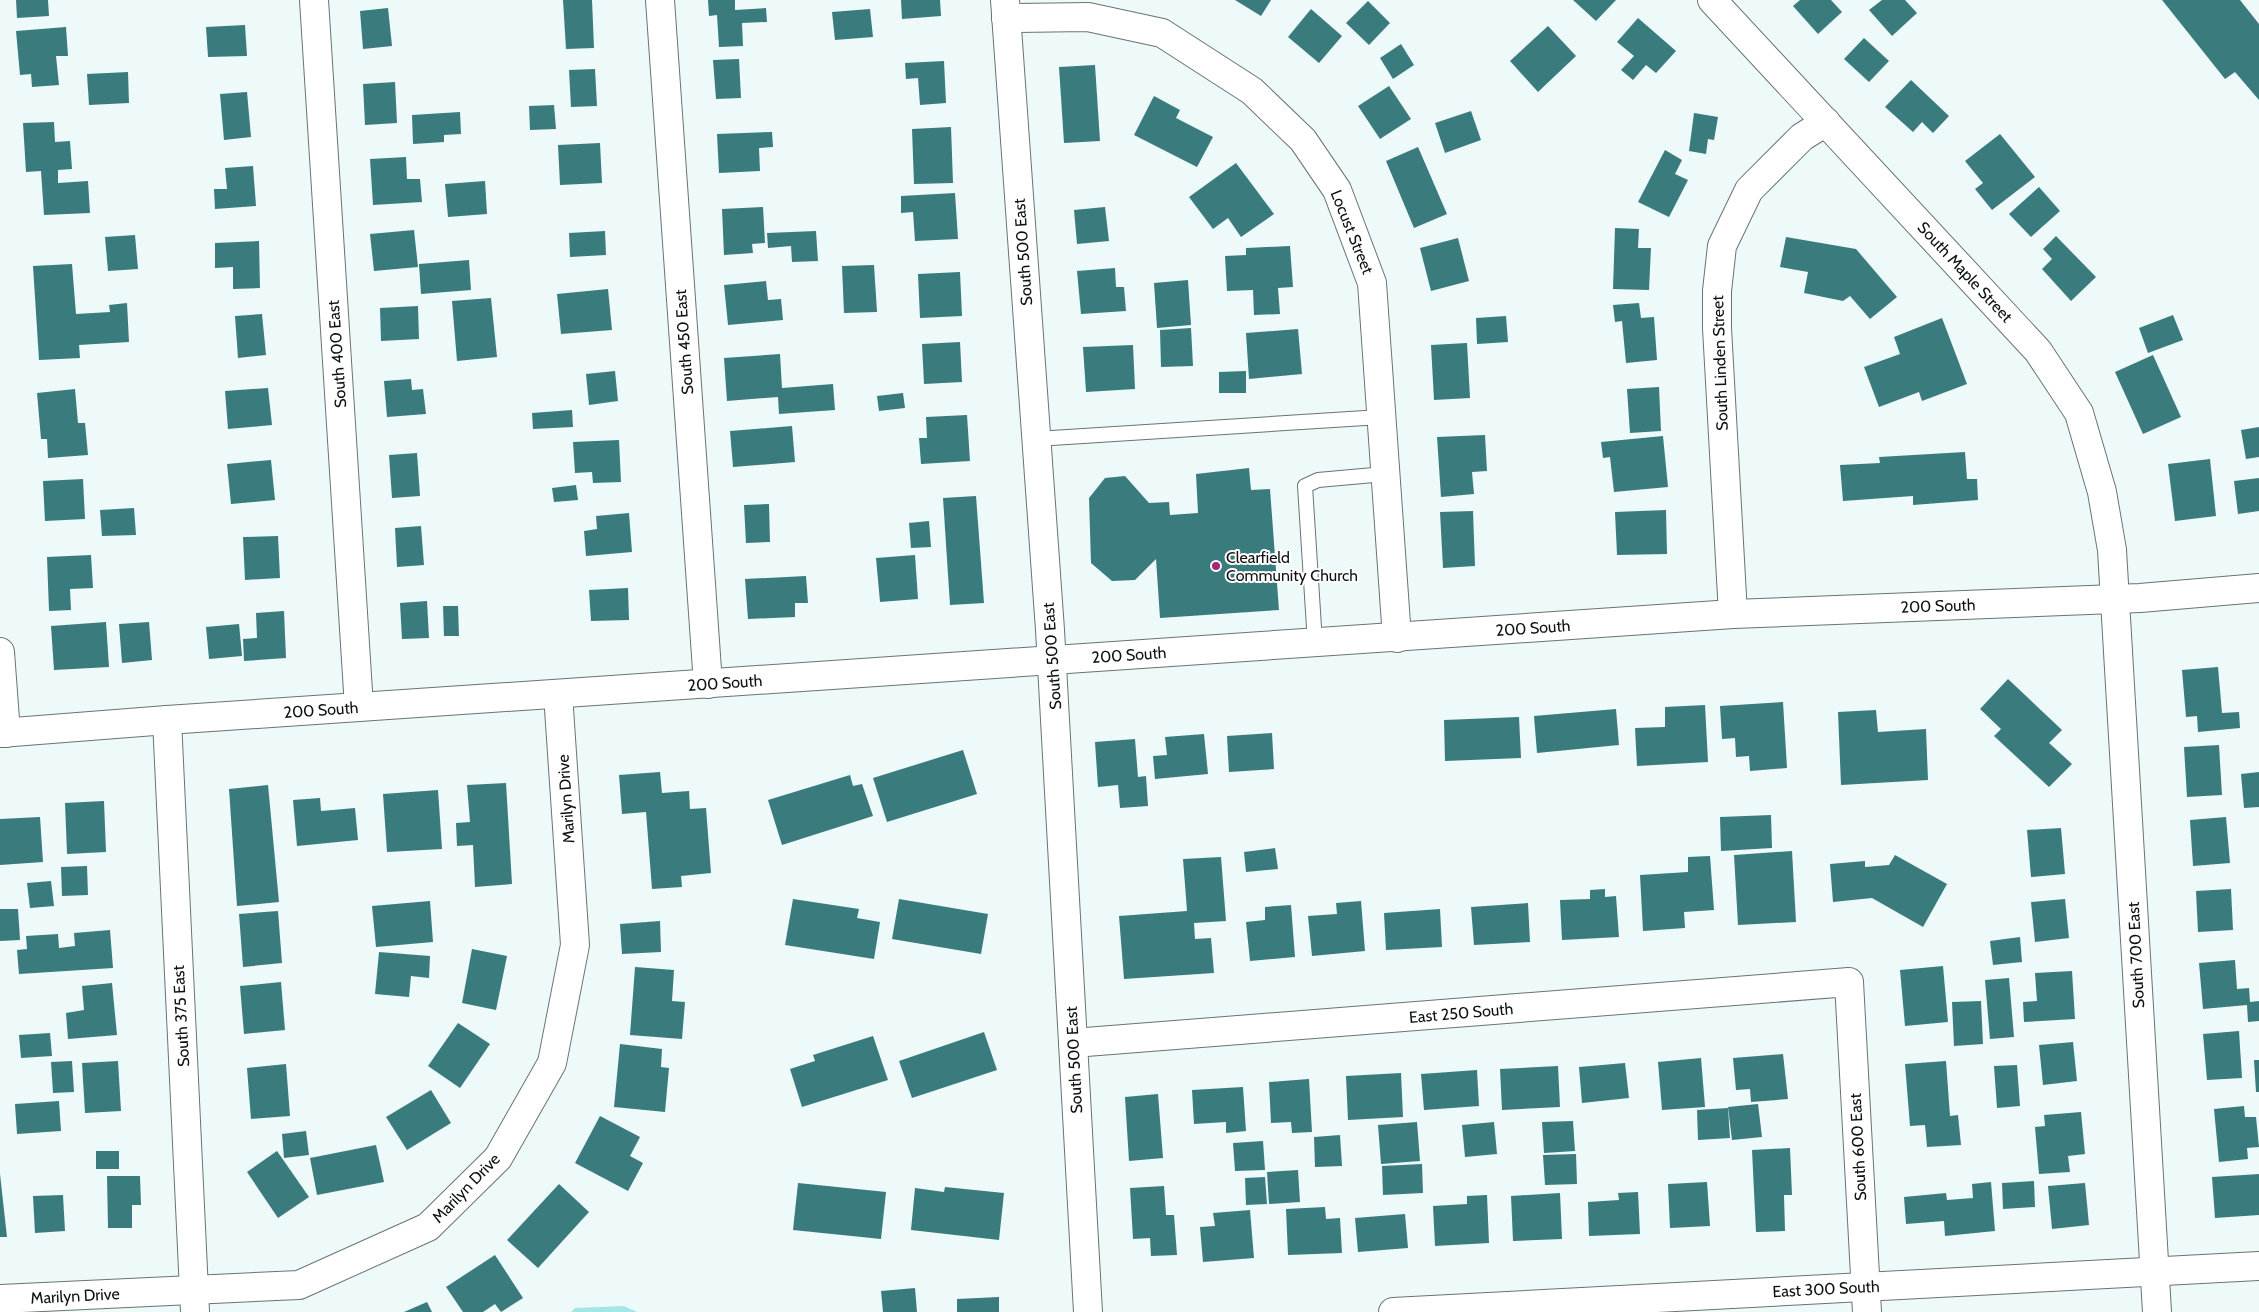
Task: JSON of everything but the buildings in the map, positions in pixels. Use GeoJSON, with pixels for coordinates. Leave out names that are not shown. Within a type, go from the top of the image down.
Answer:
{"type":"FeatureCollection","features":[{"type":"Feature","properties":{"kind":"street","name":"South 400 East"},"geometry":{"type":"LineString","coordinates":[[314,0],[359,707]]}},
{"type":"Feature","properties":{"kind":"street","name":"South 450 East"},"geometry":{"type":"LineString","coordinates":[[660,0],[708,684]]}},
{"type":"Feature","properties":{"kind":"street","name":"South Maple Street"},"geometry":{"type":"LineString","coordinates":[[1712,0],[2038,351],[2079,413],[2102,492],[2112,550],[2115,598]]}},
{"type":"Feature","properties":{"kind":"street","name":"Locust Street"},"geometry":{"type":"LineString","coordinates":[[1005,9],[1088,17],[1162,33],[1252,91],[1303,140],[1337,190],[1372,283],[1397,638]]}},
{"type":"Feature","properties":{"kind":"street","name":"South 500 East"},"geometry":{"type":"LineString","coordinates":[[1005,9],[1052,661],[1088,1312]]}},
{"type":"Feature","properties":{"kind":"street","name":"South Linden Street"},"geometry":{"type":"LineString","coordinates":[[1733,614],[1717,328],[1717,291],[1722,246],[1748,190],[1802,136],[1826,122]]}},
{"type":"Feature","properties":{"kind":"street","name":"200 South"},"geometry":{"type":"LineString","coordinates":[[3,733],[167,720],[1733,614],[2140,598],[2259,588]]}},
{"type":"Feature","properties":{"kind":"street","name":"South 700 East"},"geometry":{"type":"LineString","coordinates":[[2115,598],[2157,1312]]}},
{"type":"Feature","properties":{"kind":"street"},"geometry":{"type":"LineString","coordinates":[[0,652],[3,733]]}},
{"type":"Feature","properties":{"kind":"street","name":"Marilyn Drive"},"geometry":{"type":"LineString","coordinates":[[0,1299],[195,1301],[299,1285],[428,1227],[498,1158],[552,1063],[575,945],[558,694]]}},
{"type":"Feature","properties":{"kind":"street","name":"South 375 East"},"geometry":{"type":"LineString","coordinates":[[167,720],[195,1301]]}},
{"type":"Feature","properties":{"kind":"street","name":"East 250 South"},"geometry":{"type":"LineString","coordinates":[[1073,1043],[1849,982]]}},
{"type":"Feature","properties":{"kind":"street","name":"South 600 East"},"geometry":{"type":"LineString","coordinates":[[1849,982],[1866,1300]]}},
{"type":"Feature","properties":{"kind":"street","name":"East 300 South"},"geometry":{"type":"LineString","coordinates":[[1393,1312],[1866,1300],[2155,1272],[2259,1266]]}},
{"type":"Feature","properties":{"kind":"lane"},"geometry":{"type":"LineString","coordinates":[[1036,439],[1382,417]]}},
{"type":"Feature","properties":{"kind":"lane"},"geometry":{"type":"LineString","coordinates":[[1315,643],[1306,486],[1318,480],[1386,474]]}},
{"type":"Feature","properties":{"kind":"water"},"geometry":{"type":"Polygon","coordinates":[[[624,1306],[637,1312],[571,1312],[575,1308],[624,1306]]]}},
{"type":"Feature","properties":{"kind":"place","name":"Clearfield Community Church"},"geometry":{"type":"Point","coordinates":[1216,566]}}]}
